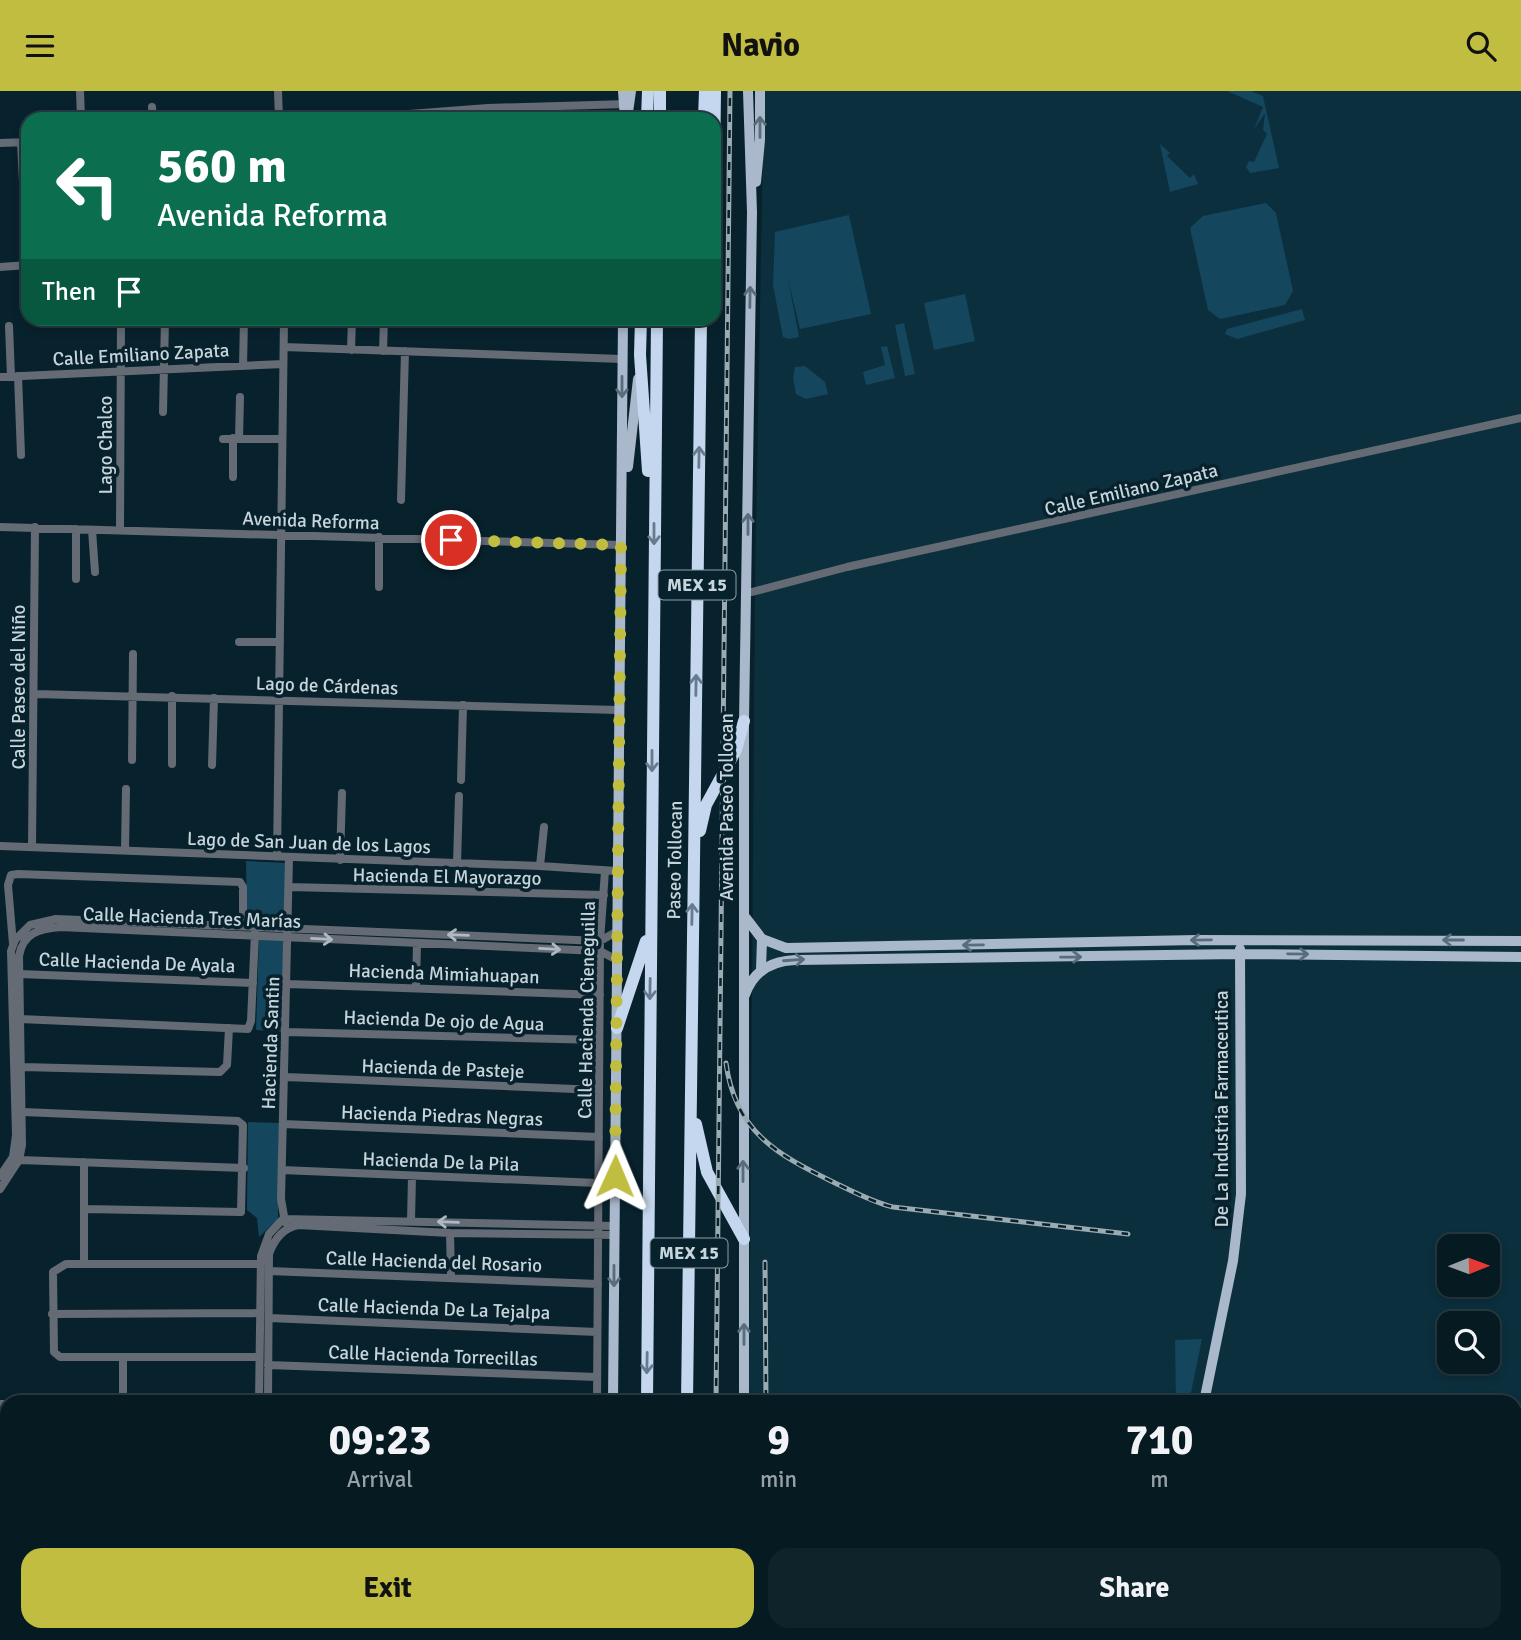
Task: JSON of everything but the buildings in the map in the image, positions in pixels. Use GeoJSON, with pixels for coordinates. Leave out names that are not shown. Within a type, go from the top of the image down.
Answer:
{"type":"FeatureCollection","features":[{"type":"Feature","properties":{"kind":"highway"},"geometry":{"type":"LineString","coordinates":[[647,112],[648,91]]}},
{"type":"Feature","properties":{"kind":"highway"},"geometry":{"type":"LineString","coordinates":[[660,91],[660,112]]}},
{"type":"Feature","properties":{"kind":"highway"},"geometry":{"type":"LineString","coordinates":[[706,112],[711,94]]}},
{"type":"Feature","properties":{"kind":"highway"},"geometry":{"type":"LineString","coordinates":[[711,94],[712,112]]}},
{"type":"Feature","properties":{"kind":"highway"},"geometry":{"type":"LineString","coordinates":[[641,326],[646,452],[654,487]]}},
{"type":"Feature","properties":{"kind":"highway","name":"Paseo Tollocan"},"geometry":{"type":"LineString","coordinates":[[647,1395],[657,326]]}},
{"type":"Feature","properties":{"kind":"highway","name":"Paseo Tollocan"},"geometry":{"type":"LineString","coordinates":[[687,1395],[701,326]]}},
{"type":"Feature","properties":{"kind":"highway"},"geometry":{"type":"LineString","coordinates":[[693,851],[706,805],[736,750],[744,721]]}},
{"type":"Feature","properties":{"kind":"highway"},"geometry":{"type":"LineString","coordinates":[[617,1028],[642,958],[651,917]]}},
{"type":"Feature","properties":{"kind":"highway"},"geometry":{"type":"LineString","coordinates":[[690,1104],[708,1173],[744,1239]]}},
{"type":"Feature","properties":{"kind":"main road"},"geometry":{"type":"LineString","coordinates":[[623,91],[627,104]]}},
{"type":"Feature","properties":{"kind":"main road"},"geometry":{"type":"LineString","coordinates":[[626,112],[632,91]]}},
{"type":"Feature","properties":{"kind":"main road","name":"Avenida Paseo Tollocan"},"geometry":{"type":"LineString","coordinates":[[744,1395],[744,721],[752,212],[748,91]]}},
{"type":"Feature","properties":{"kind":"main road","name":"Avenida Paseo Tollocan"},"geometry":{"type":"LineString","coordinates":[[752,212],[760,140],[760,91]]}},
{"type":"Feature","properties":{"kind":"main road"},"geometry":{"type":"LineString","coordinates":[[613,1395],[623,326]]}},
{"type":"Feature","properties":{"kind":"main road"},"geometry":{"type":"LineString","coordinates":[[622,494],[640,355]]}},
{"type":"Feature","properties":{"kind":"main road"},"geometry":{"type":"LineString","coordinates":[[743,908],[750,926],[762,939],[778,947],[852,952],[1031,957],[1240,954],[1521,957]]}},
{"type":"Feature","properties":{"kind":"main road"},"geometry":{"type":"LineString","coordinates":[[744,998],[761,970],[762,939]]}},
{"type":"Feature","properties":{"kind":"main road"},"geometry":{"type":"LineString","coordinates":[[911,952],[1033,944],[1240,939],[1521,941]]}},
{"type":"Feature","properties":{"kind":"main road","name":"De La Industria Farmaceutica"},"geometry":{"type":"LineString","coordinates":[[1205,1395],[1233,1261],[1241,1194],[1240,939]]}},
{"type":"Feature","properties":{"kind":"main road"},"geometry":{"type":"LineString","coordinates":[[761,970],[784,960],[852,952]]}},
{"type":"Feature","properties":{"kind":"street"},"geometry":{"type":"LineString","coordinates":[[80,91],[81,112]]}},
{"type":"Feature","properties":{"kind":"street"},"geometry":{"type":"LineString","coordinates":[[278,91],[279,112]]}},
{"type":"Feature","properties":{"kind":"street"},"geometry":{"type":"LineString","coordinates":[[435,112],[627,104]]}},
{"type":"Feature","properties":{"kind":"street"},"geometry":{"type":"LineString","coordinates":[[152,107],[152,112]]}},
{"type":"Feature","properties":{"kind":"street"},"geometry":{"type":"LineString","coordinates":[[0,143],[21,142]]}},
{"type":"Feature","properties":{"kind":"street"},"geometry":{"type":"LineString","coordinates":[[0,267],[21,266]]}},
{"type":"Feature","properties":{"kind":"street"},"geometry":{"type":"LineString","coordinates":[[9,326],[22,454]]}},
{"type":"Feature","properties":{"kind":"street","name":"Lago Chalco"},"geometry":{"type":"LineString","coordinates":[[120,530],[121,326]]}},
{"type":"Feature","properties":{"kind":"street"},"geometry":{"type":"LineString","coordinates":[[163,412],[165,326]]}},
{"type":"Feature","properties":{"kind":"street"},"geometry":{"type":"LineString","coordinates":[[243,366],[244,326]]}},
{"type":"Feature","properties":{"kind":"street"},"geometry":{"type":"LineString","coordinates":[[277,857],[284,326]]}},
{"type":"Feature","properties":{"kind":"street"},"geometry":{"type":"LineString","coordinates":[[351,350],[352,326]]}},
{"type":"Feature","properties":{"kind":"street"},"geometry":{"type":"LineString","coordinates":[[383,351],[384,326]]}},
{"type":"Feature","properties":{"kind":"street"},"geometry":{"type":"LineString","coordinates":[[284,347],[622,359]]}},
{"type":"Feature","properties":{"kind":"street"},"geometry":{"type":"LineString","coordinates":[[401,500],[405,351]]}},
{"type":"Feature","properties":{"kind":"street","name":"Calle Emiliano Zapata"},"geometry":{"type":"LineString","coordinates":[[0,377],[283,364]]}},
{"type":"Feature","properties":{"kind":"street"},"geometry":{"type":"LineString","coordinates":[[233,477],[240,397]]}},
{"type":"Feature","properties":{"kind":"street","name":"Calle Emiliano Zapata"},"geometry":{"type":"LineString","coordinates":[[748,593],[847,567],[1521,418]]}},
{"type":"Feature","properties":{"kind":"street"},"geometry":{"type":"LineString","coordinates":[[223,439],[282,439]]}},
{"type":"Feature","properties":{"kind":"street","name":"Avenida Reforma"},"geometry":{"type":"LineString","coordinates":[[0,527],[621,545]]}},
{"type":"Feature","properties":{"kind":"street","name":"Calle Paseo del Niño"},"geometry":{"type":"LineString","coordinates":[[32,846],[34,527]]}},
{"type":"Feature","properties":{"kind":"street"},"geometry":{"type":"LineString","coordinates":[[76,529],[76,579]]}},
{"type":"Feature","properties":{"kind":"street"},"geometry":{"type":"LineString","coordinates":[[92,530],[94,572]]}},
{"type":"Feature","properties":{"kind":"street"},"geometry":{"type":"LineString","coordinates":[[379,537],[379,587]]}},
{"type":"Feature","properties":{"kind":"street"},"geometry":{"type":"LineString","coordinates":[[239,642],[280,642]]}},
{"type":"Feature","properties":{"kind":"street"},"geometry":{"type":"LineString","coordinates":[[132,760],[133,653]]}},
{"type":"Feature","properties":{"kind":"street","name":"Lago de Cárdenas"},"geometry":{"type":"LineString","coordinates":[[35,694],[279,699],[618,711]]}},
{"type":"Feature","properties":{"kind":"street"},"geometry":{"type":"LineString","coordinates":[[172,696],[172,764]]}},
{"type":"Feature","properties":{"kind":"street"},"geometry":{"type":"LineString","coordinates":[[212,765],[214,698]]}},
{"type":"Feature","properties":{"kind":"street"},"geometry":{"type":"LineString","coordinates":[[461,780],[463,705]]}},
{"type":"Feature","properties":{"kind":"street"},"geometry":{"type":"LineString","coordinates":[[125,850],[126,789]]}},
{"type":"Feature","properties":{"kind":"street"},"geometry":{"type":"LineString","coordinates":[[340,860],[342,793]]}},
{"type":"Feature","properties":{"kind":"street"},"geometry":{"type":"LineString","coordinates":[[457,863],[459,796]]}},
{"type":"Feature","properties":{"kind":"street"},"geometry":{"type":"LineString","coordinates":[[540,866],[544,827]]}},
{"type":"Feature","properties":{"kind":"street","name":"Lago de San Juan de los Lagos"},"geometry":{"type":"LineString","coordinates":[[0,846],[617,871]]}},
{"type":"Feature","properties":{"kind":"street","name":"Hacienda Santin"},"geometry":{"type":"LineString","coordinates":[[283,1219],[289,858]]}},
{"type":"Feature","properties":{"kind":"street","name":"Calle Hacienda Cieneguilla"},"geometry":{"type":"LineString","coordinates":[[597,1395],[600,940],[605,871]]}},
{"type":"Feature","properties":{"kind":"street"},"geometry":{"type":"LineString","coordinates":[[13,944],[8,885],[11,875],[238,881],[243,887],[243,926]]}},
{"type":"Feature","properties":{"kind":"street","name":"Hacienda El Mayorazgo"},"geometry":{"type":"LineString","coordinates":[[289,887],[604,895]]}},
{"type":"Feature","properties":{"kind":"street","name":"Calle Hacienda Tres Marías"},"geometry":{"type":"LineString","coordinates":[[0,1176],[13,1157],[15,1148],[18,1088],[13,944],[30,925],[47,920],[243,926],[255,931]]}},
{"type":"Feature","properties":{"kind":"street","name":"Calle Hacienda Tres Marías"},"geometry":{"type":"LineString","coordinates":[[0,1189],[19,1160],[23,1112],[18,1088],[22,1067],[20,1019],[15,994],[22,944],[29,935],[45,928],[370,931],[600,940],[616,932]]}},
{"type":"Feature","properties":{"kind":"street"},"geometry":{"type":"LineString","coordinates":[[20,1019],[248,1029],[251,1021],[255,931]]}},
{"type":"Feature","properties":{"kind":"street"},"geometry":{"type":"LineString","coordinates":[[370,931],[370,941]]}},
{"type":"Feature","properties":{"kind":"street","name":"Calle Hacienda Tres Marías"},"geometry":{"type":"LineString","coordinates":[[289,932],[370,941],[600,951],[615,959]]}},
{"type":"Feature","properties":{"kind":"street"},"geometry":{"type":"LineString","coordinates":[[485,946],[486,936]]}},
{"type":"Feature","properties":{"kind":"street"},"geometry":{"type":"LineString","coordinates":[[416,987],[417,943]]}},
{"type":"Feature","properties":{"kind":"street"},"geometry":{"type":"LineString","coordinates":[[1031,957],[1033,944]]}},
{"type":"Feature","properties":{"kind":"street","name":"Calle Hacienda De Ayala"},"geometry":{"type":"LineString","coordinates":[[19,974],[253,983]]}},
{"type":"Feature","properties":{"kind":"street","name":"Hacienda Mimiahuapan"},"geometry":{"type":"LineString","coordinates":[[288,984],[600,995]]}},
{"type":"Feature","properties":{"kind":"street"},"geometry":{"type":"LineString","coordinates":[[22,1067],[223,1071],[227,1065],[229,1028]]}},
{"type":"Feature","properties":{"kind":"street","name":"Hacienda De ojo de Agua"},"geometry":{"type":"LineString","coordinates":[[287,1032],[599,1040]]}},
{"type":"Feature","properties":{"kind":"street","name":"Hacienda de Pasteje"},"geometry":{"type":"LineString","coordinates":[[286,1077],[599,1090]]}},
{"type":"Feature","properties":{"kind":"street"},"geometry":{"type":"LineString","coordinates":[[23,1112],[238,1121],[243,1125],[243,1206],[240,1212],[85,1209]]}},
{"type":"Feature","properties":{"kind":"street","name":"Hacienda Piedras Negras"},"geometry":{"type":"LineString","coordinates":[[283,1124],[599,1137]]}},
{"type":"Feature","properties":{"kind":"street"},"geometry":{"type":"LineString","coordinates":[[19,1160],[244,1168]]}},
{"type":"Feature","properties":{"kind":"street"},"geometry":{"type":"LineString","coordinates":[[84,1263],[85,1162]]}},
{"type":"Feature","properties":{"kind":"street","name":"Hacienda De la Pila"},"geometry":{"type":"LineString","coordinates":[[282,1170],[598,1184]]}},
{"type":"Feature","properties":{"kind":"street"},"geometry":{"type":"LineString","coordinates":[[411,1221],[412,1176]]}},
{"type":"Feature","properties":{"kind":"street"},"geometry":{"type":"LineString","coordinates":[[283,1219],[373,1224],[450,1233],[505,1229]]}},
{"type":"Feature","properties":{"kind":"street"},"geometry":{"type":"LineString","coordinates":[[283,1219],[288,1227]]}},
{"type":"Feature","properties":{"kind":"street"},"geometry":{"type":"LineString","coordinates":[[268,1395],[268,1365],[260,1313],[260,1264],[265,1241],[283,1219]]}},
{"type":"Feature","properties":{"kind":"street"},"geometry":{"type":"LineString","coordinates":[[259,1395],[259,1357],[269,1318],[272,1245],[288,1227],[411,1221],[505,1229],[614,1230]]}},
{"type":"Feature","properties":{"kind":"street"},"geometry":{"type":"LineString","coordinates":[[450,1233],[451,1276]]}},
{"type":"Feature","properties":{"kind":"street"},"geometry":{"type":"LineString","coordinates":[[259,1357],[65,1358],[54,1352],[52,1272],[58,1266],[84,1263],[260,1264]]}},
{"type":"Feature","properties":{"kind":"street","name":"Calle Hacienda del Rosario"},"geometry":{"type":"LineString","coordinates":[[269,1271],[451,1276],[598,1284]]}},
{"type":"Feature","properties":{"kind":"street"},"geometry":{"type":"LineString","coordinates":[[52,1314],[260,1313]]}},
{"type":"Feature","properties":{"kind":"street","name":"Calle Hacienda De La Tejalpa"},"geometry":{"type":"LineString","coordinates":[[269,1318],[597,1332]]}},
{"type":"Feature","properties":{"kind":"street"},"geometry":{"type":"LineString","coordinates":[[123,1359],[123,1395]]}},
{"type":"Feature","properties":{"kind":"street","name":"Calle Hacienda Torrecillas"},"geometry":{"type":"LineString","coordinates":[[268,1365],[597,1377]]}},
{"type":"Feature","properties":{"kind":"shaded area"},"geometry":{"type":"Polygon","coordinates":[[[764,91],[1521,91],[1521,1395],[749,1395],[755,587],[764,91]]]}},
{"type":"Feature","properties":{"kind":"shaded area"},"geometry":{"type":"Polygon","coordinates":[[[1227,91],[1251,91],[1263,96],[1279,168],[1250,173],[1246,167],[1249,161],[1254,162],[1267,134],[1263,130],[1265,113],[1254,129],[1263,107],[1227,91]]]}},
{"type":"Feature","properties":{"kind":"shaded area"},"geometry":{"type":"Polygon","coordinates":[[[1160,144],[1170,153],[1167,156],[1190,178],[1194,174],[1198,184],[1170,192],[1160,144]]]}},
{"type":"Feature","properties":{"kind":"shaded area"},"geometry":{"type":"Polygon","coordinates":[[[1266,203],[1276,213],[1293,291],[1285,305],[1220,319],[1208,310],[1190,228],[1203,216],[1266,203]]]}},
{"type":"Feature","properties":{"kind":"shaded area"},"geometry":{"type":"Polygon","coordinates":[[[849,215],[871,314],[800,329],[788,279],[799,337],[783,337],[773,285],[775,232],[849,215]]]}},
{"type":"Feature","properties":{"kind":"shaded area"},"geometry":{"type":"Polygon","coordinates":[[[965,294],[975,341],[934,350],[924,303],[965,294]]]}},
{"type":"Feature","properties":{"kind":"shaded area"},"geometry":{"type":"Polygon","coordinates":[[[1302,309],[1305,320],[1237,339],[1225,334],[1227,329],[1302,309]]]}},
{"type":"Feature","properties":{"kind":"shaded area"},"geometry":{"type":"Polygon","coordinates":[[[904,323],[915,374],[905,376],[895,325],[904,323]]]}},
{"type":"Feature","properties":{"kind":"shaded area"},"geometry":{"type":"Polygon","coordinates":[[[887,346],[895,378],[866,385],[863,372],[885,365],[881,347],[887,346]]]}},
{"type":"Feature","properties":{"kind":"shaded area"},"geometry":{"type":"Polygon","coordinates":[[[805,366],[825,382],[828,394],[806,399],[796,394],[793,378],[795,367],[805,366]]]}},
{"type":"Feature","properties":{"kind":"shaded area"},"geometry":{"type":"Polygon","coordinates":[[[246,861],[286,863],[286,922],[247,922],[246,861]]]}},
{"type":"Feature","properties":{"kind":"shaded area"},"geometry":{"type":"Polygon","coordinates":[[[259,937],[287,939],[285,1032],[256,1030],[259,937]]]}},
{"type":"Feature","properties":{"kind":"shaded area"},"geometry":{"type":"Polygon","coordinates":[[[248,1122],[279,1123],[278,1219],[259,1237],[257,1218],[247,1210],[248,1122]]]}},
{"type":"Feature","properties":{"kind":"shaded area"},"geometry":{"type":"Polygon","coordinates":[[[1202,1339],[1190,1395],[1176,1395],[1175,1340],[1202,1339]]]}},
{"type":"Feature","properties":{"kind":"railway"},"geometry":{"type":"LineString","coordinates":[[716,1395],[730,91]]}},
{"type":"Feature","properties":{"kind":"railway"},"geometry":{"type":"LineString","coordinates":[[726,1063],[738,1106],[762,1138],[794,1161],[870,1199],[893,1207],[1128,1234]]}},
{"type":"Feature","properties":{"kind":"railway"},"geometry":{"type":"LineString","coordinates":[[765,1262],[766,1395]]}},
{"type":"Feature","properties":{"kind":"route"},"geometry":{"type":"LineString","coordinates":[[451,540],[621,545],[615,1176]]}}]}
